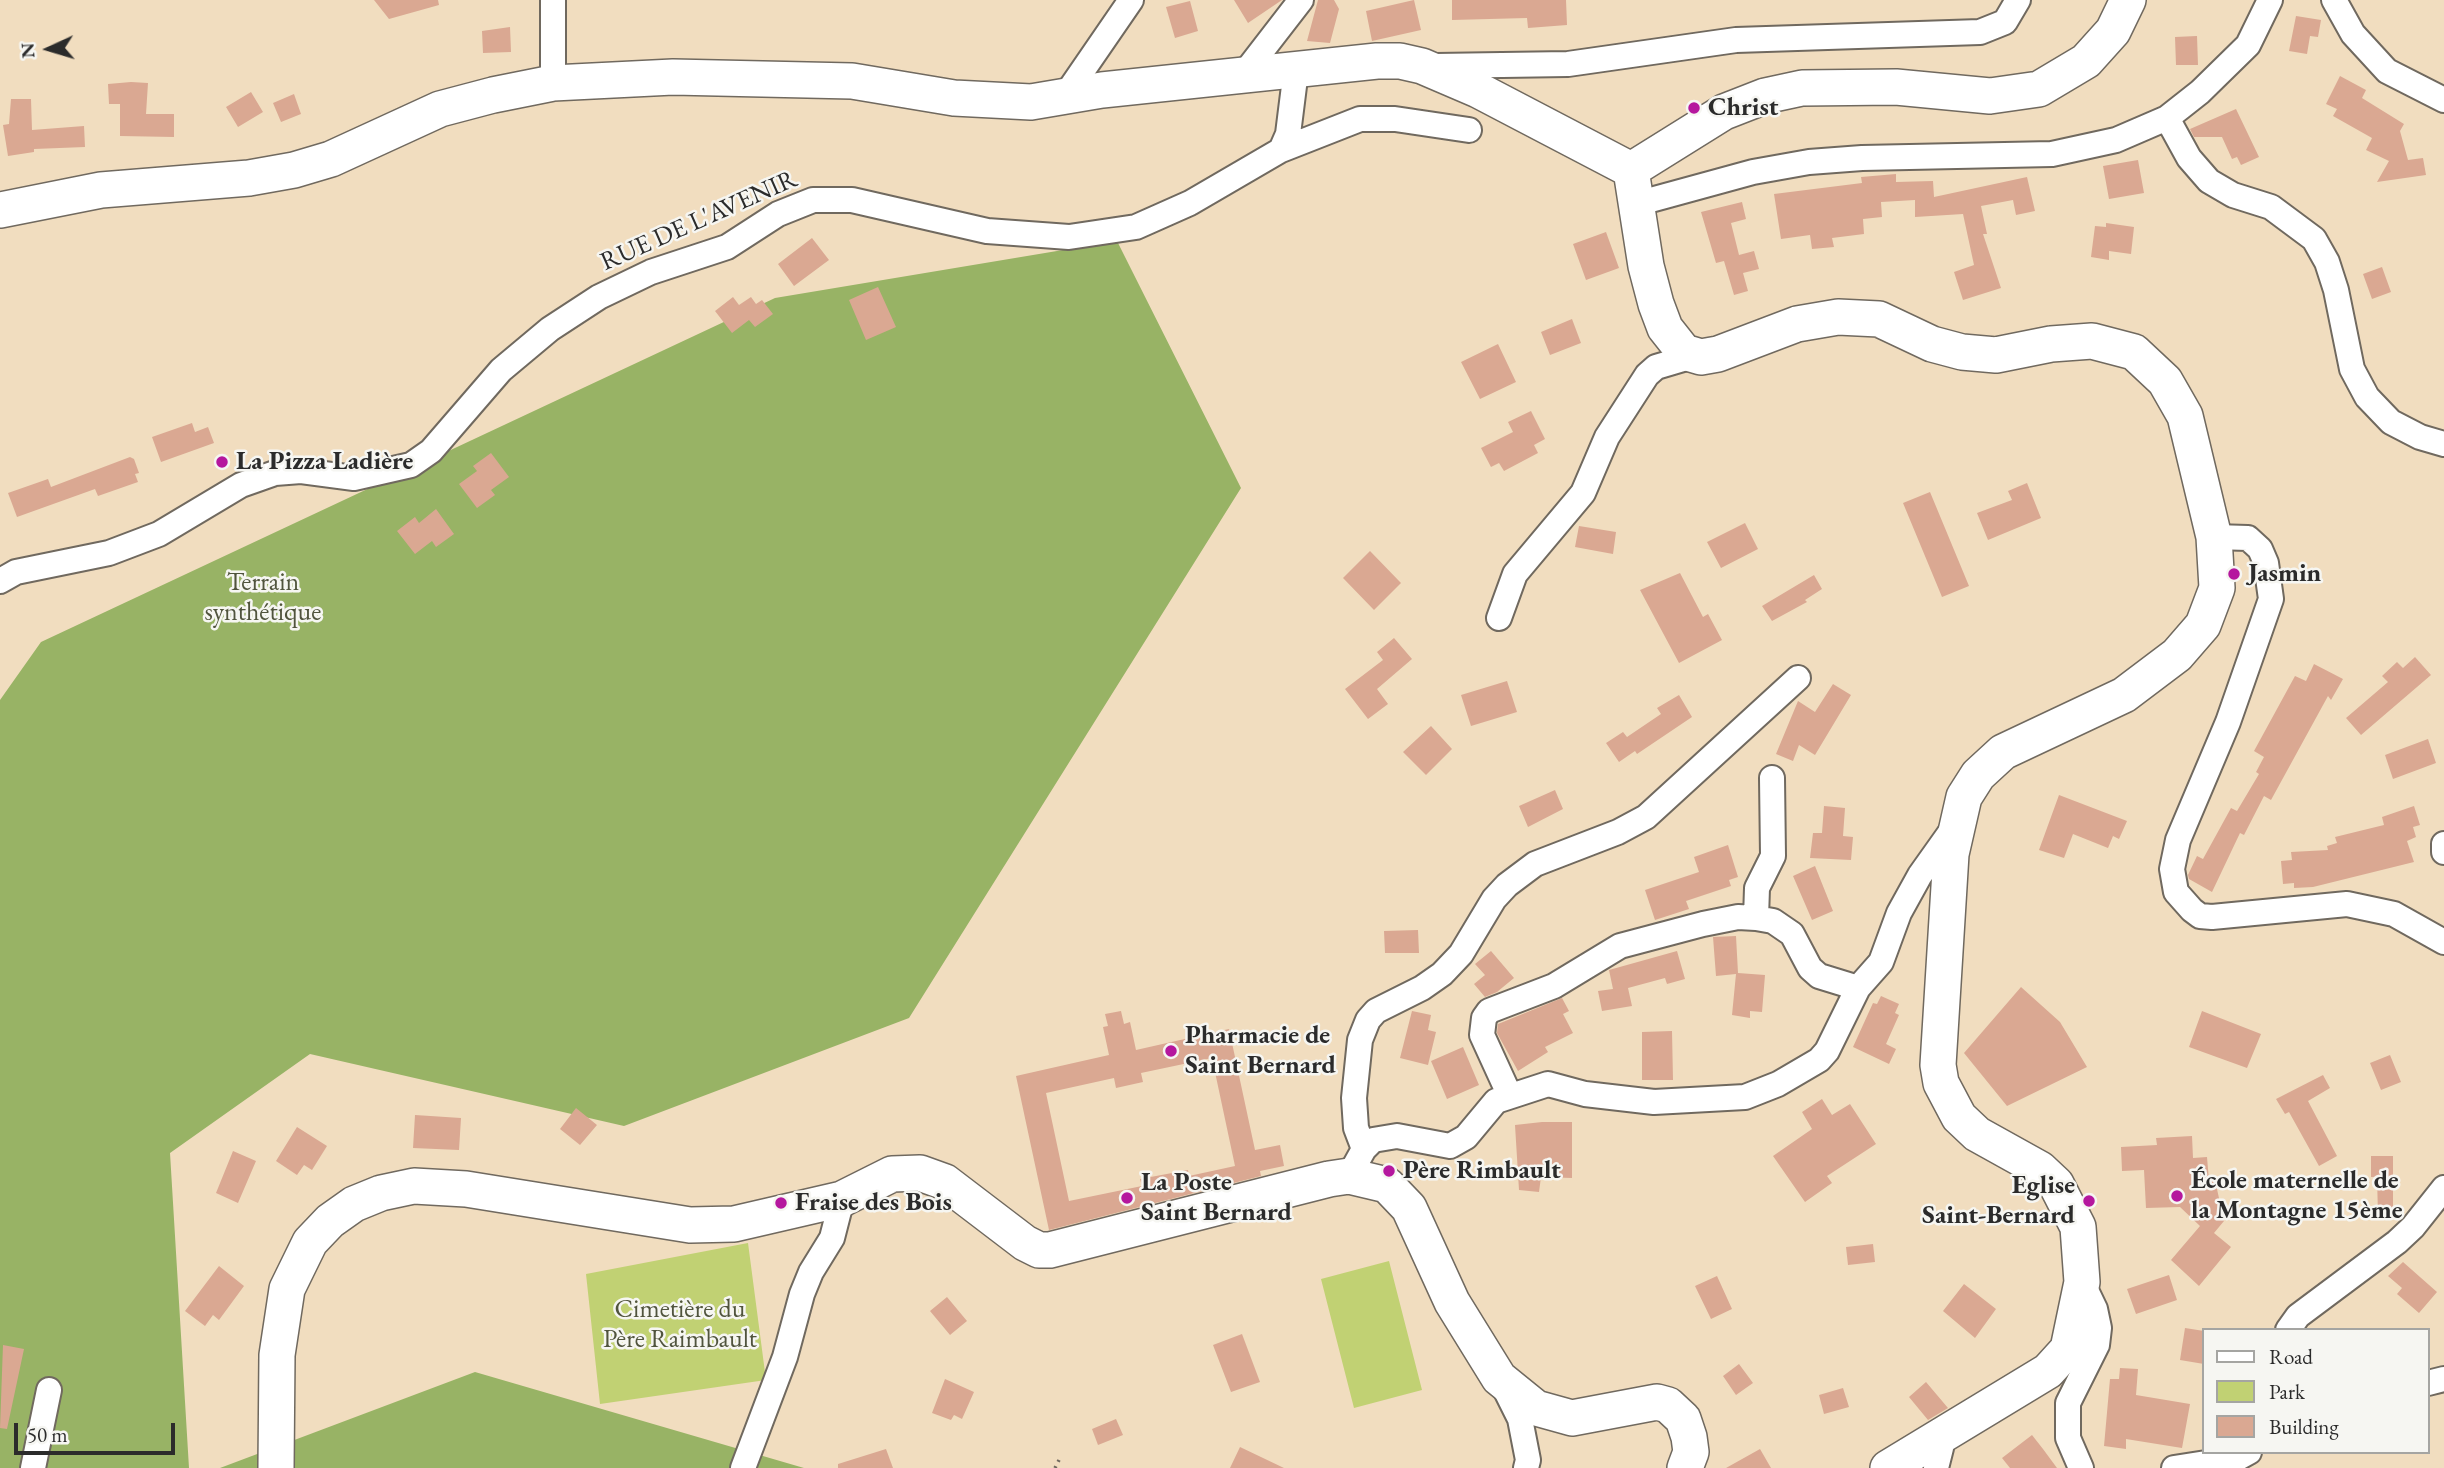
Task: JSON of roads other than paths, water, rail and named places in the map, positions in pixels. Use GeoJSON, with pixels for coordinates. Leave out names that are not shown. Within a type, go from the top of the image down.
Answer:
{"type":"FeatureCollection","features":[{"type":"Feature","properties":{"kind":"street"},"geometry":{"type":"LineString","coordinates":[[553,0],[553,83]]}},
{"type":"Feature","properties":{"kind":"street"},"geometry":{"type":"LineString","coordinates":[[1065,96],[1131,0]]}},
{"type":"Feature","properties":{"kind":"street"},"geometry":{"type":"LineString","coordinates":[[1243,75],[1301,0]]}},
{"type":"Feature","properties":{"kind":"street"},"geometry":{"type":"LineString","coordinates":[[0,210],[101,190],[249,178],[294,170],[331,159],[440,109],[553,83],[673,77],[824,79],[881,84],[954,98],[1031,102],[1377,61],[1422,66],[1568,64],[1736,40],[1980,32],[2005,22],[2018,0]]}},
{"type":"Feature","properties":{"kind":"street"},"geometry":{"type":"LineString","coordinates":[[1633,187],[1724,112],[1765,96],[1802,88],[1896,87],[1990,96],[2039,89],[2086,61],[2113,31],[2128,0]]}},
{"type":"Feature","properties":{"kind":"street"},"geometry":{"type":"LineString","coordinates":[[1422,66],[1478,90],[1633,187],[1809,162],[2052,155],[2116,140],[2167,118],[2200,92],[2248,45],[2270,0]]}},
{"type":"Feature","properties":{"kind":"street"},"geometry":{"type":"LineString","coordinates":[[2334,0],[2353,34],[2387,71],[2444,100]]}},
{"type":"Feature","properties":{"kind":"street"},"geometry":{"type":"LineString","coordinates":[[1281,150],[1288,134],[1296,70]]}},
{"type":"Feature","properties":{"kind":"street","name":"RUE DE L'AVENIR"},"geometry":{"type":"LineString","coordinates":[[0,581],[16,572],[109,553],[159,534],[241,485],[275,474],[301,471],[354,478],[411,465],[431,451],[501,370],[550,329],[599,297],[651,272],[727,247],[778,214],[813,200],[873,204],[986,231],[1069,237],[1136,226],[1190,203],[1281,150],[1360,118],[1395,119],[1469,130]]}},
{"type":"Feature","properties":{"kind":"street"},"geometry":{"type":"LineString","coordinates":[[2167,118],[2189,158],[2209,181],[2233,195],[2271,207],[2314,239],[2327,262],[2352,369],[2367,397],[2391,422],[2420,437],[2444,444]]}},
{"type":"Feature","properties":{"kind":"street"},"geometry":{"type":"LineString","coordinates":[[1633,187],[1656,304],[1676,344],[1693,356]]}},
{"type":"Feature","properties":{"kind":"street"},"geometry":{"type":"LineString","coordinates":[[1499,618],[1515,574],[1583,493],[1607,437],[1647,375],[1657,368],[1693,356],[1718,354],[1797,324],[1839,317],[1879,319],[1932,344],[1962,352],[1996,355],[2051,344],[2092,341],[2134,352],[2165,381],[2185,416],[2214,537],[2217,588],[2203,625],[2177,655],[2124,695],[2003,752],[1978,775],[1964,797],[1951,854],[1938,1065],[1941,1083],[1959,1117],[1977,1134],[2040,1170],[2056,1184],[2078,1227],[2082,1282],[2068,1349],[2048,1371],[1936,1454],[1888,1468]]}},
{"type":"Feature","properties":{"kind":"street"},"geometry":{"type":"LineString","coordinates":[[2214,537],[2248,538],[2260,549],[2266,563],[2271,599],[2228,722],[2178,840],[2172,869],[2176,892],[2200,916],[2212,917],[2347,904],[2394,914],[2444,942]]}},
{"type":"Feature","properties":{"kind":"street"},"geometry":{"type":"LineString","coordinates":[[1526,1468],[1528,1460],[1520,1419],[1499,1378],[1452,1302],[1409,1208],[1399,1194],[1378,1182],[1357,1163],[1354,1087],[1363,1030],[1376,1011],[1422,988],[1442,974],[1461,954],[1494,899],[1507,885],[1535,864],[1618,832],[1646,817],[1798,678]]}},
{"type":"Feature","properties":{"kind":"street"},"geometry":{"type":"LineString","coordinates":[[1756,918],[1756,888],[1773,856],[1772,778]]}},
{"type":"Feature","properties":{"kind":"street"},"geometry":{"type":"LineString","coordinates":[[276,1468],[277,1355],[287,1289],[310,1242],[330,1221],[354,1204],[414,1186],[466,1189],[690,1225],[723,1224],[771,1218],[842,1199],[892,1174],[920,1173],[945,1182],[1025,1243],[1039,1250],[1050,1250],[1329,1179],[1357,1163],[1373,1140],[1390,1136],[1432,1145],[1459,1143],[1485,1111],[1509,1094],[1548,1084],[1585,1094],[1654,1102],[1759,1093],[1819,1060],[1827,1051],[1857,988],[1881,962],[1899,913],[1920,875],[1956,824]]}},
{"type":"Feature","properties":{"kind":"street"},"geometry":{"type":"LineString","coordinates":[[2444,844],[2444,852]]}},
{"type":"Feature","properties":{"kind":"street"},"geometry":{"type":"LineString","coordinates":[[1509,1094],[1482,1035],[1484,1018],[1489,1011],[1554,986],[1620,946],[1738,917],[1773,921],[1791,934],[1810,968],[1819,976],[1857,988]]}},
{"type":"Feature","properties":{"kind":"street"},"geometry":{"type":"LineString","coordinates":[[2289,1328],[2298,1316],[2405,1235],[2444,1188]]}},
{"type":"Feature","properties":{"kind":"street"},"geometry":{"type":"LineString","coordinates":[[743,1468],[785,1357],[802,1294],[832,1238],[842,1199]]}},
{"type":"Feature","properties":{"kind":"street"},"geometry":{"type":"LineString","coordinates":[[2081,1468],[2068,1438],[2068,1403],[2096,1345],[2099,1328],[2095,1309],[2082,1282]]}},
{"type":"Feature","properties":{"kind":"street"},"geometry":{"type":"LineString","coordinates":[[1499,1378],[1536,1408],[1572,1418],[1657,1402],[1668,1405],[1683,1419],[1689,1437],[1691,1452],[1685,1468]]}},
{"type":"Feature","properties":{"kind":"street"},"geometry":{"type":"LineString","coordinates":[[33,1468],[49,1390]]}},
{"type":"Feature","properties":{"kind":"street"},"geometry":{"type":"LineString","coordinates":[[2174,1468],[2238,1458],[2245,1454]]}},
{"type":"Feature","properties":{"kind":"place","name":"Christ"},"geometry":{"type":"Point","coordinates":[1694,108]}},
{"type":"Feature","properties":{"kind":"place","name":"La Pizza Ladière"},"geometry":{"type":"Point","coordinates":[222,462]}},
{"type":"Feature","properties":{"kind":"place","name":"Jasmin"},"geometry":{"type":"Point","coordinates":[2234,574]}},
{"type":"Feature","properties":{"kind":"place","name":"Pharmacie de Saint Bernard"},"geometry":{"type":"Point","coordinates":[1171,1051]}},
{"type":"Feature","properties":{"kind":"place","name":"Père Rimbault"},"geometry":{"type":"Point","coordinates":[1389,1171]}},
{"type":"Feature","properties":{"kind":"place","name":"École maternelle de la Montagne 15ème"},"geometry":{"type":"Point","coordinates":[2177,1196]}},
{"type":"Feature","properties":{"kind":"place","name":"La Poste Saint Bernard"},"geometry":{"type":"Point","coordinates":[1127,1198]}},
{"type":"Feature","properties":{"kind":"place","name":"Eglise Saint-Bernard"},"geometry":{"type":"Point","coordinates":[2089,1201]}},
{"type":"Feature","properties":{"kind":"place","name":"Fraise des Bois"},"geometry":{"type":"Point","coordinates":[781,1203]}},
{"type":"Feature","properties":{"kind":"park label","name":"Terrain synthétique"},"geometry":{"type":"Point","coordinates":[263,598]}},
{"type":"Feature","properties":{"kind":"park label","name":"Cimetière du Père Raimbault"},"geometry":{"type":"Point","coordinates":[680,1325]}}]}
